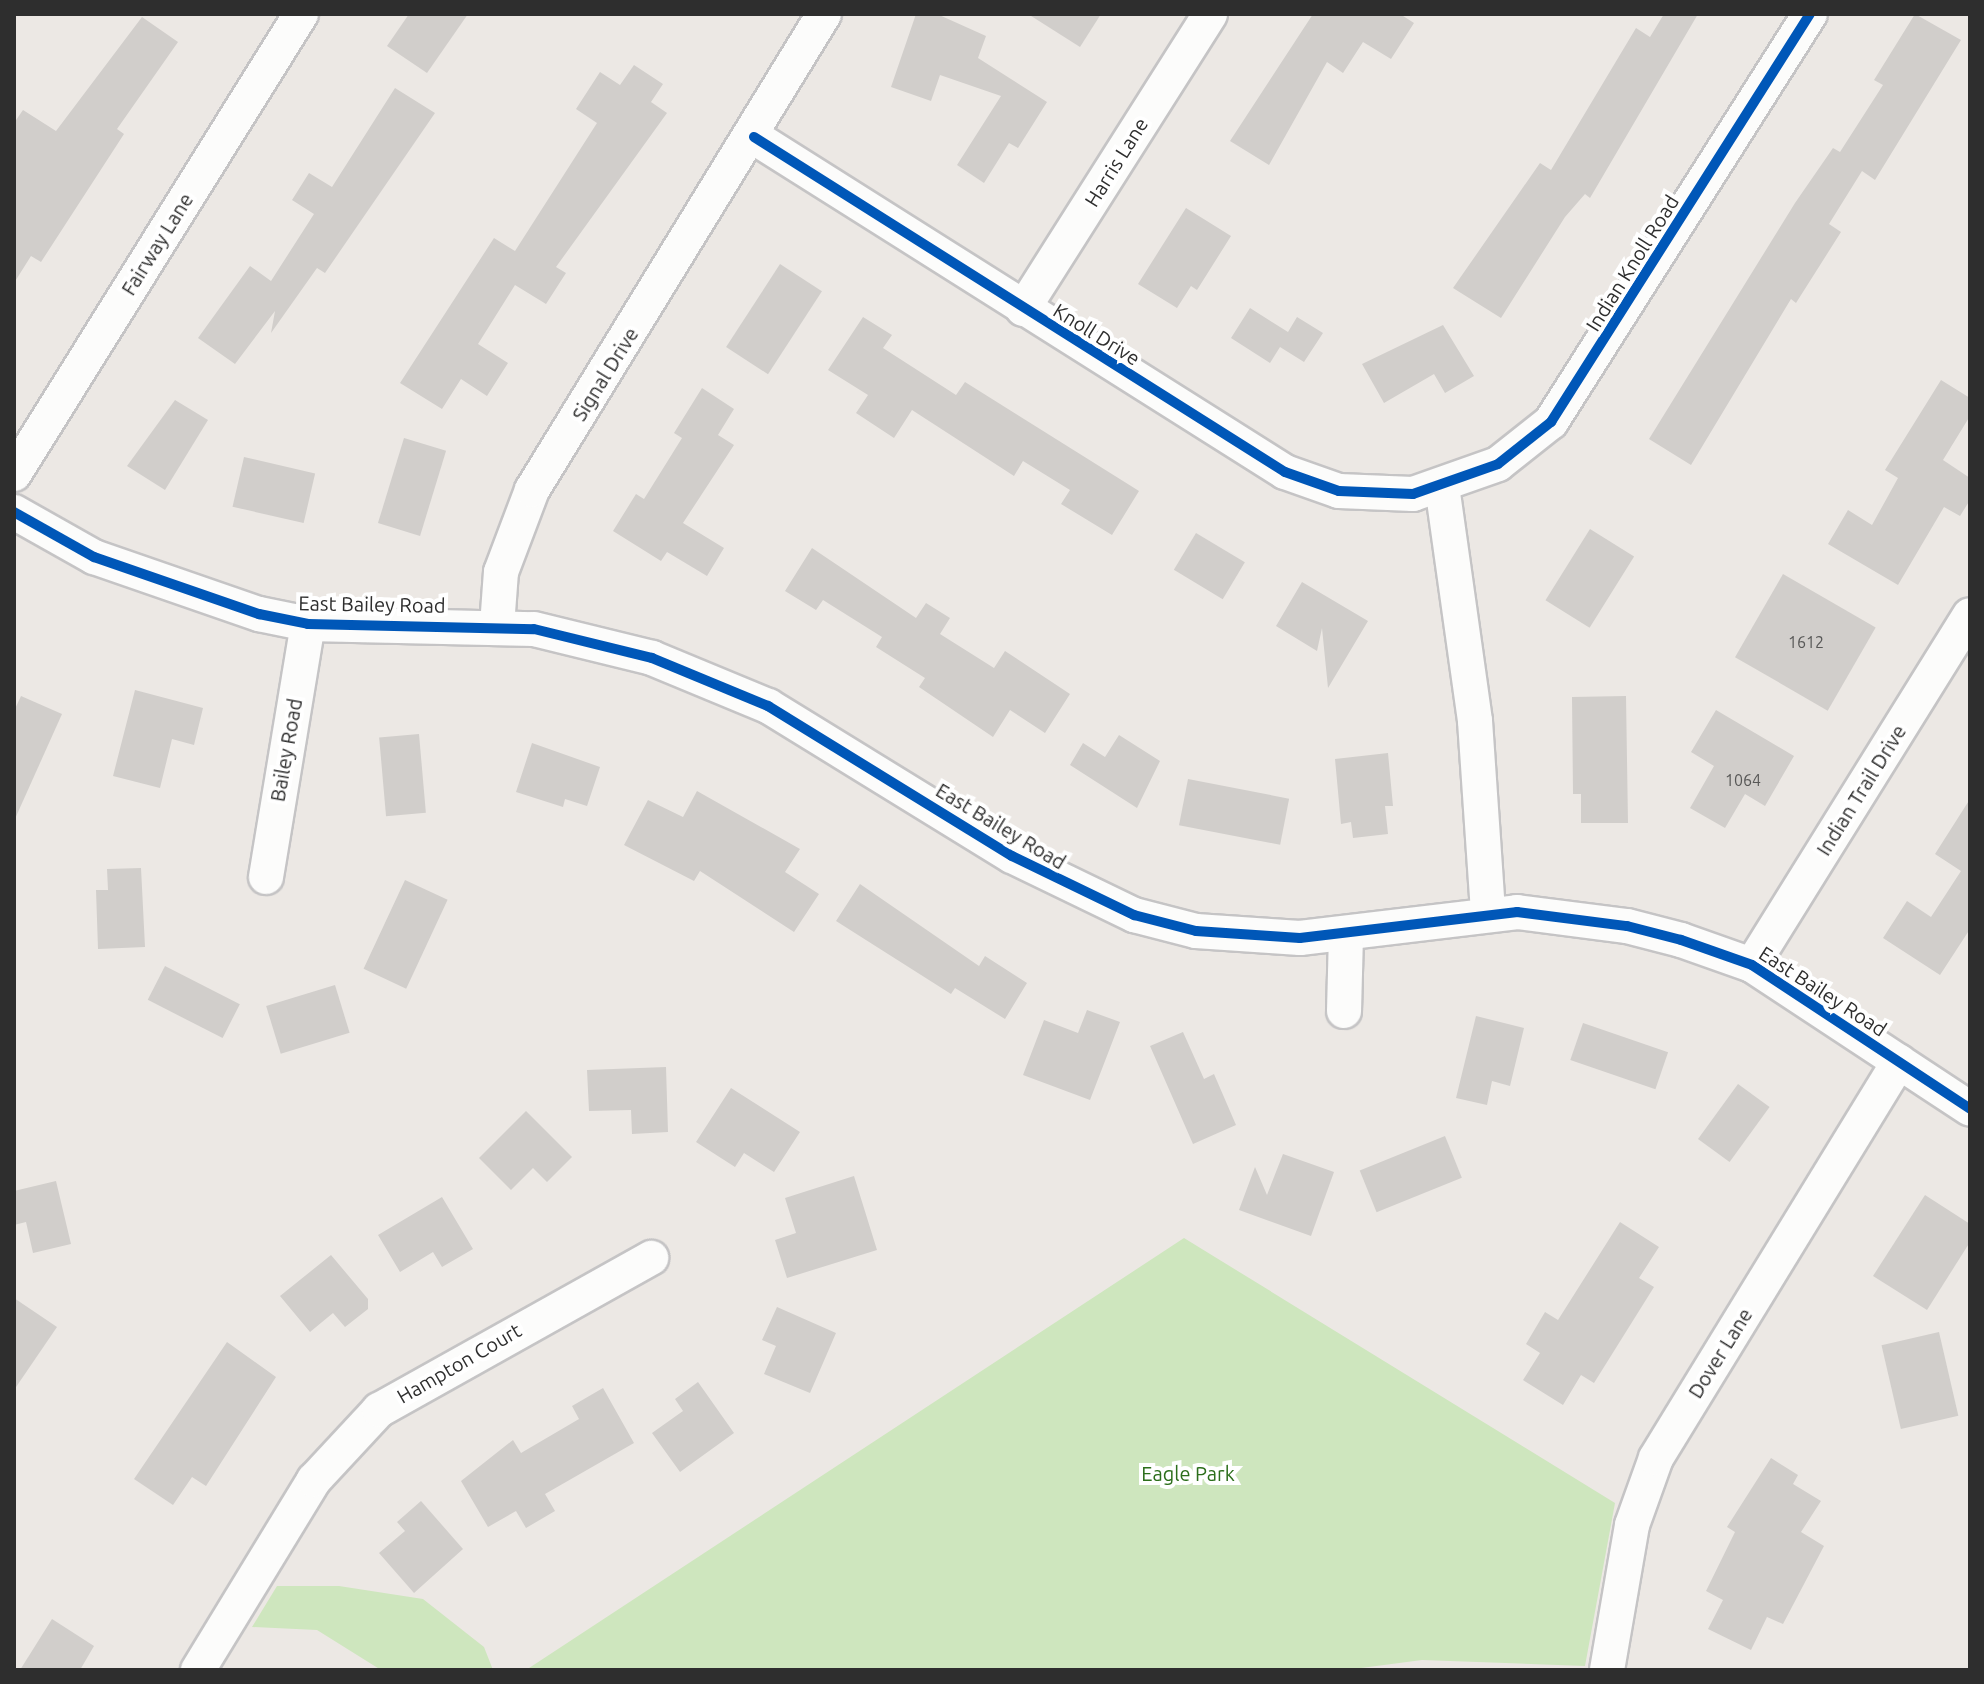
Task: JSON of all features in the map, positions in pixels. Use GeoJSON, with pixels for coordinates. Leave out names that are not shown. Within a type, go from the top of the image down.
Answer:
{"type":"FeatureCollection","features":[{"type":"Feature","properties":{"kind":"street","name":"Fairway Lane"},"geometry":{"type":"LineString","coordinates":[[14,474],[301,14]]}},
{"type":"Feature","properties":{"kind":"street"},"geometry":{"type":"LineString","coordinates":[[754,137],[824,14]]}},
{"type":"Feature","properties":{"kind":"street","name":"Harris Lane"},"geometry":{"type":"LineString","coordinates":[[1023,309],[1210,14]]}},
{"type":"Feature","properties":{"kind":"street","name":"Indian Knoll Road"},"geometry":{"type":"LineString","coordinates":[[1442,486],[1498,464],[1551,422],[1810,14]]}},
{"type":"Feature","properties":{"kind":"street","name":"Knoll Drive"},"geometry":{"type":"LineString","coordinates":[[754,137],[1023,309],[1304,480],[1386,495],[1442,486]]}},
{"type":"Feature","properties":{"kind":"street","name":"Signal Drive"},"geometry":{"type":"LineString","coordinates":[[497,626],[501,572],[532,490],[754,137]]}},
{"type":"Feature","properties":{"kind":"street"},"geometry":{"type":"LineString","coordinates":[[1442,486],[1475,721],[1488,913]]}},
{"type":"Feature","properties":{"kind":"street","name":"East Bailey Road"},"geometry":{"type":"LineString","coordinates":[[14,512],[159,584],[308,624],[497,626],[652,658],[722,684],[808,729],[1012,856],[1134,915],[1257,938],[1346,934],[1488,913],[1627,926],[1752,965],[1970,1109]]}},
{"type":"Feature","properties":{"kind":"street","name":"Indian Trail Drive"},"geometry":{"type":"LineString","coordinates":[[1752,965],[1970,615]]}},
{"type":"Feature","properties":{"kind":"street","name":"Bailey Road"},"geometry":{"type":"LineString","coordinates":[[266,877],[308,624]]}},
{"type":"Feature","properties":{"kind":"street"},"geometry":{"type":"LineString","coordinates":[[1344,1011],[1346,934]]}},
{"type":"Feature","properties":{"kind":"street","name":"Dover Lane"},"geometry":{"type":"LineString","coordinates":[[1607,1670],[1632,1525],[1656,1458],[1899,1062]]}},
{"type":"Feature","properties":{"kind":"street","name":"Hampton Court"},"geometry":{"type":"LineString","coordinates":[[198,1670],[314,1480],[379,1410],[651,1258]]}},
{"type":"Feature","properties":{"kind":"green space","name":"Eagle Park"},"geometry":{"type":"Polygon","coordinates":[[[1184,1238],[1615,1503],[1585,1666],[1422,1660],[1346,1670],[526,1670],[1184,1238]]]}},
{"type":"Feature","properties":{"kind":"green space"},"geometry":{"type":"Polygon","coordinates":[[[277,1586],[339,1586],[423,1599],[484,1647],[493,1670],[381,1670],[317,1630],[252,1627],[277,1586]]]}},
{"type":"Feature","properties":{"kind":"building"},"geometry":{"type":"Polygon","coordinates":[[[409,14],[468,14],[427,73],[387,46],[409,14]]]}},
{"type":"Feature","properties":{"kind":"building"},"geometry":{"type":"Polygon","coordinates":[[[916,14],[937,14],[986,36],[978,58],[1047,102],[1018,148],[1009,143],[984,183],[957,165],[1001,96],[940,75],[931,101],[891,87],[916,14]]]}},
{"type":"Feature","properties":{"kind":"building"},"geometry":{"type":"Polygon","coordinates":[[[1028,14],[1101,14],[1080,47],[1028,14]]]}},
{"type":"Feature","properties":{"kind":"building"},"geometry":{"type":"Polygon","coordinates":[[[1313,14],[1400,14],[1414,23],[1391,59],[1363,42],[1343,73],[1327,62],[1269,165],[1230,141],[1313,14]]]}},
{"type":"Feature","properties":{"kind":"building"},"geometry":{"type":"Polygon","coordinates":[[[1664,14],[1698,14],[1590,198],[1585,194],[1565,217],[1501,318],[1453,288],[1540,163],[1551,170],[1636,28],[1650,37],[1664,14]]]}},
{"type":"Feature","properties":{"kind":"building"},"geometry":{"type":"Polygon","coordinates":[[[1915,14],[1961,40],[1875,180],[1862,171],[1829,224],[1841,232],[1796,303],[1791,299],[1691,465],[1649,439],[1795,203],[1833,148],[1840,152],[1883,85],[1874,80],[1915,14]]]}},
{"type":"Feature","properties":{"kind":"building"},"geometry":{"type":"Polygon","coordinates":[[[142,17],[178,42],[117,129],[124,134],[41,262],[31,256],[14,283],[14,123],[23,110],[56,131],[142,17]]]}},
{"type":"Feature","properties":{"kind":"building"},"geometry":{"type":"Polygon","coordinates":[[[634,65],[663,84],[651,102],[667,113],[556,267],[566,273],[546,304],[515,285],[478,344],[508,363],[487,396],[461,379],[442,409],[400,383],[494,238],[515,251],[597,123],[576,109],[600,72],[620,85],[634,65]]]}},
{"type":"Feature","properties":{"kind":"building"},"geometry":{"type":"Polygon","coordinates":[[[395,88],[435,113],[325,273],[317,268],[271,333],[275,311],[235,364],[198,338],[250,266],[271,281],[314,214],[292,200],[309,173],[332,187],[395,88]]]}},
{"type":"Feature","properties":{"kind":"building"},"geometry":{"type":"Polygon","coordinates":[[[1186,208],[1231,236],[1197,290],[1191,286],[1177,308],[1138,284],[1186,208]]]}},
{"type":"Feature","properties":{"kind":"building"},"geometry":{"type":"Polygon","coordinates":[[[780,264],[822,291],[768,374],[726,347],[780,264]]]}},
{"type":"Feature","properties":{"kind":"building"},"geometry":{"type":"Polygon","coordinates":[[[1250,308],[1288,332],[1297,317],[1323,333],[1304,362],[1280,347],[1270,363],[1231,338],[1250,308]]]}},
{"type":"Feature","properties":{"kind":"building"},"geometry":{"type":"Polygon","coordinates":[[[863,317],[892,335],[883,348],[956,395],[965,382],[1139,491],[1112,535],[1061,504],[1070,490],[1023,461],[1014,476],[912,410],[894,438],[856,413],[868,395],[828,370],[863,317]]]}},
{"type":"Feature","properties":{"kind":"building"},"geometry":{"type":"Polygon","coordinates":[[[1443,325],[1474,376],[1445,393],[1434,374],[1384,403],[1362,364],[1443,325]]]}},
{"type":"Feature","properties":{"kind":"building"},"geometry":{"type":"Polygon","coordinates":[[[1941,380],[1970,398],[1970,416],[1943,460],[1970,478],[1970,500],[1960,516],[1944,507],[1898,585],[1828,544],[1848,510],[1872,525],[1898,478],[1885,470],[1941,380]]]}},
{"type":"Feature","properties":{"kind":"building"},"geometry":{"type":"Polygon","coordinates":[[[702,388],[734,409],[718,435],[734,445],[683,523],[724,548],[707,576],[667,552],[661,561],[613,531],[636,494],[644,499],[682,438],[674,433],[702,388]]]}},
{"type":"Feature","properties":{"kind":"building"},"geometry":{"type":"Polygon","coordinates":[[[175,400],[208,420],[165,490],[127,466],[175,400]]]}},
{"type":"Feature","properties":{"kind":"building"},"geometry":{"type":"Polygon","coordinates":[[[404,438],[446,451],[420,536],[378,523],[404,438]]]}},
{"type":"Feature","properties":{"kind":"building"},"geometry":{"type":"Polygon","coordinates":[[[244,457],[315,473],[304,523],[233,507],[244,457]]]}},
{"type":"Feature","properties":{"kind":"building"},"geometry":{"type":"Polygon","coordinates":[[[1590,529],[1634,557],[1590,628],[1545,600],[1590,529]]]}},
{"type":"Feature","properties":{"kind":"building"},"geometry":{"type":"Polygon","coordinates":[[[1196,533],[1245,562],[1223,599],[1174,570],[1196,533]]]}},
{"type":"Feature","properties":{"kind":"building"},"geometry":{"type":"Polygon","coordinates":[[[812,548],[916,618],[926,603],[950,618],[940,634],[994,668],[1005,651],[1070,694],[1045,733],[1010,710],[993,737],[919,687],[925,678],[876,647],[882,637],[823,600],[816,610],[785,591],[812,548]]]}},
{"type":"Feature","properties":{"kind":"building"},"geometry":{"type":"Polygon","coordinates":[[[1783,574],[1876,627],[1828,711],[1735,657],[1783,574]]]}},
{"type":"Feature","properties":{"kind":"building"},"geometry":{"type":"Polygon","coordinates":[[[1302,582],[1368,621],[1328,688],[1322,628],[1317,651],[1276,626],[1302,582]]]}},
{"type":"Feature","properties":{"kind":"building"},"geometry":{"type":"Polygon","coordinates":[[[135,690],[203,708],[194,745],[172,739],[160,788],[113,776],[135,690]]]}},
{"type":"Feature","properties":{"kind":"building"},"geometry":{"type":"Polygon","coordinates":[[[21,696],[62,714],[14,821],[14,711],[21,696]]]}},
{"type":"Feature","properties":{"kind":"building"},"geometry":{"type":"Polygon","coordinates":[[[1626,696],[1628,823],[1581,823],[1581,794],[1573,794],[1572,697],[1626,696]]]}},
{"type":"Feature","properties":{"kind":"building"},"geometry":{"type":"Polygon","coordinates":[[[1716,710],[1794,756],[1765,806],[1745,794],[1725,828],[1690,808],[1714,766],[1691,752],[1716,710]]]}},
{"type":"Feature","properties":{"kind":"building"},"geometry":{"type":"Polygon","coordinates":[[[419,734],[426,813],[386,816],[379,737],[419,734]]]}},
{"type":"Feature","properties":{"kind":"building"},"geometry":{"type":"Polygon","coordinates":[[[1119,735],[1160,761],[1137,808],[1070,765],[1083,743],[1105,757],[1119,735]]]}},
{"type":"Feature","properties":{"kind":"building"},"geometry":{"type":"Polygon","coordinates":[[[532,743],[600,767],[587,806],[565,799],[563,807],[516,792],[532,743]]]}},
{"type":"Feature","properties":{"kind":"building"},"geometry":{"type":"Polygon","coordinates":[[[1388,753],[1393,806],[1385,806],[1388,834],[1353,838],[1351,822],[1341,824],[1335,759],[1388,753]]]}},
{"type":"Feature","properties":{"kind":"building"},"geometry":{"type":"Polygon","coordinates":[[[1188,779],[1289,799],[1280,845],[1179,825],[1188,779]]]}},
{"type":"Feature","properties":{"kind":"building"},"geometry":{"type":"Polygon","coordinates":[[[697,791],[800,849],[785,872],[819,894],[794,932],[700,871],[694,881],[624,845],[648,800],[683,817],[697,791]]]}},
{"type":"Feature","properties":{"kind":"building"},"geometry":{"type":"Polygon","coordinates":[[[1970,799],[1970,929],[1940,975],[1883,938],[1907,901],[1931,917],[1961,871],[1935,854],[1970,799]]]}},
{"type":"Feature","properties":{"kind":"building"},"geometry":{"type":"Polygon","coordinates":[[[141,868],[145,947],[98,949],[96,890],[108,890],[107,869],[141,868]]]}},
{"type":"Feature","properties":{"kind":"building"},"geometry":{"type":"Polygon","coordinates":[[[405,880],[448,900],[406,989],[364,969],[405,880]]]}},
{"type":"Feature","properties":{"kind":"building"},"geometry":{"type":"Polygon","coordinates":[[[860,884],[979,966],[985,956],[1027,983],[1005,1019],[955,988],[951,994],[836,921],[860,884]]]}},
{"type":"Feature","properties":{"kind":"building"},"geometry":{"type":"Polygon","coordinates":[[[165,966],[240,1004],[223,1038],[148,1000],[165,966]]]}},
{"type":"Feature","properties":{"kind":"building"},"geometry":{"type":"Polygon","coordinates":[[[335,985],[350,1033],[281,1054],[266,1006],[335,985]]]}},
{"type":"Feature","properties":{"kind":"building"},"geometry":{"type":"Polygon","coordinates":[[[1087,1010],[1120,1022],[1090,1100],[1023,1075],[1044,1020],[1078,1033],[1087,1010]]]}},
{"type":"Feature","properties":{"kind":"building"},"geometry":{"type":"Polygon","coordinates":[[[1476,1016],[1524,1028],[1510,1086],[1492,1081],[1487,1105],[1456,1098],[1476,1016]]]}},
{"type":"Feature","properties":{"kind":"building"},"geometry":{"type":"Polygon","coordinates":[[[1583,1023],[1668,1052],[1655,1089],[1570,1060],[1583,1023]]]}},
{"type":"Feature","properties":{"kind":"building"},"geometry":{"type":"Polygon","coordinates":[[[1183,1032],[1204,1079],[1214,1074],[1236,1125],[1193,1144],[1150,1046],[1183,1032]]]}},
{"type":"Feature","properties":{"kind":"building"},"geometry":{"type":"Polygon","coordinates":[[[666,1067],[668,1132],[632,1134],[631,1110],[589,1111],[587,1070],[666,1067]]]}},
{"type":"Feature","properties":{"kind":"building"},"geometry":{"type":"Polygon","coordinates":[[[1738,1084],[1770,1107],[1730,1162],[1698,1139],[1738,1084]]]}},
{"type":"Feature","properties":{"kind":"building"},"geometry":{"type":"Polygon","coordinates":[[[731,1088],[800,1132],[774,1172],[744,1153],[735,1167],[696,1142],[731,1088]]]}},
{"type":"Feature","properties":{"kind":"building"},"geometry":{"type":"Polygon","coordinates":[[[526,1111],[572,1157],[547,1182],[533,1168],[511,1190],[479,1158],[526,1111]]]}},
{"type":"Feature","properties":{"kind":"building"},"geometry":{"type":"Polygon","coordinates":[[[1445,1136],[1462,1178],[1377,1212],[1360,1170],[1445,1136]]]}},
{"type":"Feature","properties":{"kind":"building"},"geometry":{"type":"Polygon","coordinates":[[[1283,1154],[1334,1172],[1311,1236],[1239,1210],[1255,1167],[1267,1195],[1283,1154]]]}},
{"type":"Feature","properties":{"kind":"building"},"geometry":{"type":"Polygon","coordinates":[[[854,1176],[877,1250],[787,1278],[775,1240],[796,1233],[785,1198],[854,1176]]]}},
{"type":"Feature","properties":{"kind":"building"},"geometry":{"type":"Polygon","coordinates":[[[56,1181],[71,1244],[33,1253],[26,1222],[14,1225],[14,1191],[56,1181]]]}},
{"type":"Feature","properties":{"kind":"building"},"geometry":{"type":"Polygon","coordinates":[[[1925,1195],[1970,1224],[1970,1242],[1927,1310],[1873,1276],[1925,1195]]]}},
{"type":"Feature","properties":{"kind":"building"},"geometry":{"type":"Polygon","coordinates":[[[442,1197],[473,1249],[442,1267],[433,1252],[400,1272],[378,1235],[442,1197]]]}},
{"type":"Feature","properties":{"kind":"building"},"geometry":{"type":"Polygon","coordinates":[[[1620,1222],[1659,1247],[1639,1278],[1654,1287],[1594,1383],[1581,1375],[1563,1405],[1523,1380],[1540,1353],[1526,1344],[1545,1312],[1558,1320],[1620,1222]]]}},
{"type":"Feature","properties":{"kind":"building"},"geometry":{"type":"Polygon","coordinates":[[[331,1255],[368,1299],[368,1309],[345,1327],[333,1313],[310,1332],[280,1296],[331,1255]]]}},
{"type":"Feature","properties":{"kind":"building"},"geometry":{"type":"Polygon","coordinates":[[[14,1298],[57,1327],[14,1390],[14,1298]]]}},
{"type":"Feature","properties":{"kind":"building"},"geometry":{"type":"Polygon","coordinates":[[[777,1307],[836,1333],[810,1393],[764,1374],[776,1346],[762,1340],[777,1307]]]}},
{"type":"Feature","properties":{"kind":"building"},"geometry":{"type":"Polygon","coordinates":[[[1939,1332],[1958,1416],[1901,1429],[1882,1345],[1939,1332]]]}},
{"type":"Feature","properties":{"kind":"building"},"geometry":{"type":"Polygon","coordinates":[[[227,1342],[276,1377],[206,1486],[192,1477],[173,1505],[134,1479],[227,1342]]]}},
{"type":"Feature","properties":{"kind":"building"},"geometry":{"type":"Polygon","coordinates":[[[698,1382],[734,1433],[680,1472],[652,1433],[683,1411],[675,1399],[698,1382]]]}},
{"type":"Feature","properties":{"kind":"building"},"geometry":{"type":"Polygon","coordinates":[[[603,1388],[634,1443],[545,1494],[555,1511],[526,1528],[516,1511],[488,1527],[461,1481],[513,1440],[521,1453],[579,1419],[572,1406],[603,1388]]]}},
{"type":"Feature","properties":{"kind":"building"},"geometry":{"type":"Polygon","coordinates":[[[1771,1458],[1798,1475],[1793,1484],[1821,1501],[1801,1532],[1824,1546],[1783,1624],[1767,1617],[1751,1650],[1708,1629],[1723,1600],[1706,1591],[1735,1532],[1727,1527],[1771,1458]]]}},
{"type":"Feature","properties":{"kind":"building"},"geometry":{"type":"Polygon","coordinates":[[[421,1501],[463,1549],[414,1593],[379,1553],[405,1531],[397,1522],[421,1501]]]}},
{"type":"Feature","properties":{"kind":"building"},"geometry":{"type":"Polygon","coordinates":[[[52,1619],[94,1646],[80,1670],[20,1670],[52,1619]]]}},
{"type":"Feature","properties":{"kind":"cycle path"},"geometry":{"type":"LineString","coordinates":[[754,137],[1285,472],[1339,491],[1413,494],[1498,464],[1551,422],[1810,14]]}},
{"type":"Feature","properties":{"kind":"cycle path"},"geometry":{"type":"LineString","coordinates":[[14,512],[94,557],[259,614],[308,624],[534,629],[652,658],[768,706],[1012,856],[1134,915],[1196,931],[1300,938],[1517,912],[1627,926],[1681,940],[1752,965],[1970,1109]]}}]}
